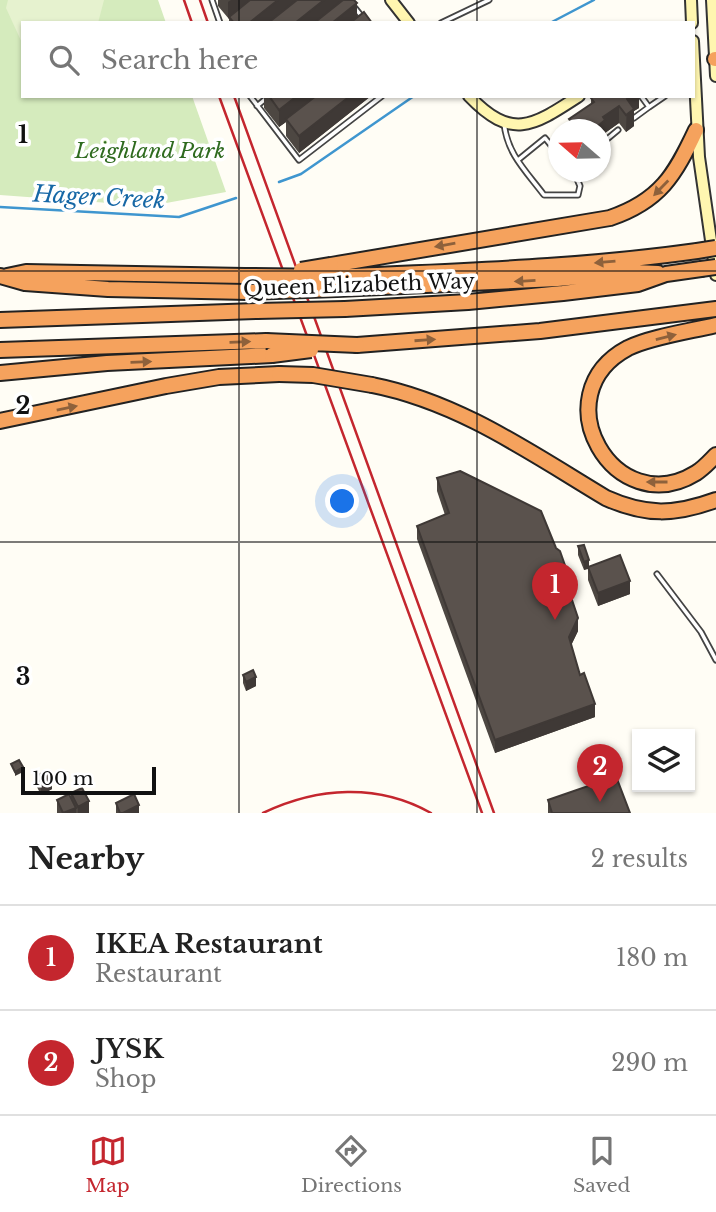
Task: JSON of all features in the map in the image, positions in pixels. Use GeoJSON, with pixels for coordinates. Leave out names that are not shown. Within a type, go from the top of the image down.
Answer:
{"type":"FeatureCollection","features":[{"type":"Feature","properties":{"kind":"highway"},"geometry":{"type":"LineString","coordinates":[[3,276],[25,283],[108,289],[248,292],[334,277],[610,218],[627,212],[648,201],[667,182],[683,158],[696,130]]}},
{"type":"Feature","properties":{"kind":"highway"},"geometry":{"type":"LineString","coordinates":[[334,277],[554,267],[716,248]]}},
{"type":"Feature","properties":{"kind":"highway","name":"Queen Elizabeth Way"},"geometry":{"type":"LineString","coordinates":[[0,320],[345,309],[468,302],[638,284],[666,274],[708,268]]}},
{"type":"Feature","properties":{"kind":"highway"},"geometry":{"type":"LineString","coordinates":[[3,276],[26,272],[557,279],[633,272],[666,274]]}},
{"type":"Feature","properties":{"kind":"highway"},"geometry":{"type":"LineString","coordinates":[[0,350],[357,345],[540,331],[716,309]]}},
{"type":"Feature","properties":{"kind":"highway"},"geometry":{"type":"LineString","coordinates":[[716,325],[628,348],[608,363],[598,376],[588,412],[590,432],[610,464],[624,474],[646,482],[664,483],[690,476],[716,455]]}},
{"type":"Feature","properties":{"kind":"highway"},"geometry":{"type":"LineString","coordinates":[[0,373],[269,348]]}},
{"type":"Feature","properties":{"kind":"highway"},"geometry":{"type":"LineString","coordinates":[[0,421],[219,377],[313,375],[372,385],[429,401],[464,415],[606,498],[625,506],[661,512],[682,510],[716,500]]}},
{"type":"Feature","properties":{"kind":"main road"},"geometry":{"type":"LineString","coordinates":[[391,0],[407,21]]}},
{"type":"Feature","properties":{"kind":"main road"},"geometry":{"type":"LineString","coordinates":[[691,0],[692,21]]}},
{"type":"Feature","properties":{"kind":"main road"},"geometry":{"type":"LineString","coordinates":[[712,0],[716,76]]}},
{"type":"Feature","properties":{"kind":"main road"},"geometry":{"type":"LineString","coordinates":[[695,62],[716,59]]}},
{"type":"Feature","properties":{"kind":"main road"},"geometry":{"type":"LineString","coordinates":[[695,96],[696,130],[716,275]]}},
{"type":"Feature","properties":{"kind":"main road"},"geometry":{"type":"LineString","coordinates":[[471,98],[488,115],[503,123],[527,124],[551,114],[576,98]]}},
{"type":"Feature","properties":{"kind":"lane"},"geometry":{"type":"LineString","coordinates":[[212,0],[219,21]]}},
{"type":"Feature","properties":{"kind":"lane"},"geometry":{"type":"LineString","coordinates":[[444,21],[489,0]]}},
{"type":"Feature","properties":{"kind":"lane"},"geometry":{"type":"LineString","coordinates":[[351,2],[364,21]]}},
{"type":"Feature","properties":{"kind":"lane"},"geometry":{"type":"LineString","coordinates":[[251,98],[299,160],[379,98]]}},
{"type":"Feature","properties":{"kind":"lane"},"geometry":{"type":"LineString","coordinates":[[257,106],[267,98]]}},
{"type":"Feature","properties":{"kind":"lane"},"geometry":{"type":"LineString","coordinates":[[642,98],[649,107]]}},
{"type":"Feature","properties":{"kind":"lane"},"geometry":{"type":"LineString","coordinates":[[634,118],[662,98]]}},
{"type":"Feature","properties":{"kind":"lane"},"geometry":{"type":"LineString","coordinates":[[503,123],[508,145],[544,195],[578,195],[578,182]]}},
{"type":"Feature","properties":{"kind":"lane"},"geometry":{"type":"LineString","coordinates":[[280,135],[289,127]]}},
{"type":"Feature","properties":{"kind":"lane"},"geometry":{"type":"LineString","coordinates":[[611,136],[618,130]]}},
{"type":"Feature","properties":{"kind":"lane"},"geometry":{"type":"LineString","coordinates":[[517,160],[545,138],[548,142]]}},
{"type":"Feature","properties":{"kind":"lane"},"geometry":{"type":"LineString","coordinates":[[657,574],[701,632],[716,660]]}},
{"type":"Feature","properties":{"kind":"green space","name":"Leighland Park"},"geometry":{"type":"Polygon","coordinates":[[[0,0],[158,0],[165,21],[21,21],[21,98],[193,98],[226,192],[150,206],[0,195],[0,0]]]}},
{"type":"Feature","properties":{"kind":"green space"},"geometry":{"type":"Polygon","coordinates":[[[8,0],[104,0],[99,21],[21,21],[21,41],[6,8],[8,0]]]}},
{"type":"Feature","properties":{"kind":"building"},"geometry":{"type":"Polygon","coordinates":[[[250,0],[278,0],[252,21],[232,21],[229,17],[250,0]]]}},
{"type":"Feature","properties":{"kind":"building"},"geometry":{"type":"Polygon","coordinates":[[[297,0],[324,0],[298,21],[271,21],[297,0]]]}},
{"type":"Feature","properties":{"kind":"building"},"geometry":{"type":"Polygon","coordinates":[[[343,0],[354,0],[357,3],[334,21],[317,21],[343,0]]]}},
{"type":"Feature","properties":{"kind":"building"},"geometry":{"type":"Polygon","coordinates":[[[364,12],[371,21],[353,21],[364,12]]]}},
{"type":"Feature","properties":{"kind":"building"},"geometry":{"type":"Polygon","coordinates":[[[270,98],[294,98],[279,110],[270,98]]]}},
{"type":"Feature","properties":{"kind":"building"},"geometry":{"type":"Polygon","coordinates":[[[313,98],[347,98],[299,136],[286,119],[313,98]]]}},
{"type":"Feature","properties":{"kind":"building"},"geometry":{"type":"Polygon","coordinates":[[[591,98],[628,98],[634,109],[626,115],[619,106],[603,117],[604,119],[569,119],[594,102],[591,98]]]}},
{"type":"Feature","properties":{"kind":"building"},"geometry":{"type":"Polygon","coordinates":[[[460,471],[541,511],[568,574],[564,576],[578,618],[569,637],[580,675],[584,673],[595,704],[495,740],[417,526],[449,513],[437,478],[460,471]]]}},
{"type":"Feature","properties":{"kind":"building"},"geometry":{"type":"Polygon","coordinates":[[[584,545],[589,560],[584,562],[578,546],[584,545]]]}},
{"type":"Feature","properties":{"kind":"building"},"geometry":{"type":"Polygon","coordinates":[[[620,555],[630,581],[598,593],[588,567],[620,555]]]}},
{"type":"Feature","properties":{"kind":"building"},"geometry":{"type":"Polygon","coordinates":[[[253,670],[256,677],[246,682],[243,675],[253,670]]]}},
{"type":"Feature","properties":{"kind":"building"},"geometry":{"type":"Polygon","coordinates":[[[19,760],[23,767],[15,772],[11,764],[19,760]]]}},
{"type":"Feature","properties":{"kind":"building"},"geometry":{"type":"Polygon","coordinates":[[[47,771],[52,781],[41,786],[36,776],[47,771]]]}},
{"type":"Feature","properties":{"kind":"building"},"geometry":{"type":"Polygon","coordinates":[[[614,777],[630,813],[552,813],[548,800],[614,777]]]}},
{"type":"Feature","properties":{"kind":"building"},"geometry":{"type":"Polygon","coordinates":[[[82,788],[89,801],[78,807],[71,793],[82,788]]]}},
{"type":"Feature","properties":{"kind":"building"},"geometry":{"type":"Polygon","coordinates":[[[69,794],[76,808],[63,813],[57,800],[69,794]]]}},
{"type":"Feature","properties":{"kind":"building"},"geometry":{"type":"Polygon","coordinates":[[[134,794],[139,805],[120,813],[116,803],[134,794]]]}},
{"type":"Feature","properties":{"kind":"waterway","name":"Hager Creek"},"geometry":{"type":"LineString","coordinates":[[554,21],[594,0]]}},
{"type":"Feature","properties":{"kind":"waterway","name":"Hager Creek"},"geometry":{"type":"LineString","coordinates":[[279,182],[301,174],[411,98]]}},
{"type":"Feature","properties":{"kind":"waterway","name":"Hager Creek"},"geometry":{"type":"LineString","coordinates":[[0,207],[179,217],[236,198]]}},
{"type":"Feature","properties":{"kind":"railway"},"geometry":{"type":"LineString","coordinates":[[184,0],[191,21]]}},
{"type":"Feature","properties":{"kind":"railway"},"geometry":{"type":"LineString","coordinates":[[200,0],[207,21]]}},
{"type":"Feature","properties":{"kind":"railway"},"geometry":{"type":"LineString","coordinates":[[220,98],[482,813]]}},
{"type":"Feature","properties":{"kind":"railway"},"geometry":{"type":"LineString","coordinates":[[235,98],[494,813]]}},
{"type":"Feature","properties":{"kind":"railway"},"geometry":{"type":"LineString","coordinates":[[263,813],[305,798],[347,792],[390,797],[431,813]]}},
{"type":"Feature","properties":{"kind":"place","name":"IKEA Restaurant"},"geometry":{"type":"Point","coordinates":[555,620]}},
{"type":"Feature","properties":{"kind":"place","name":"JYSK"},"geometry":{"type":"Point","coordinates":[600,802]}}]}
